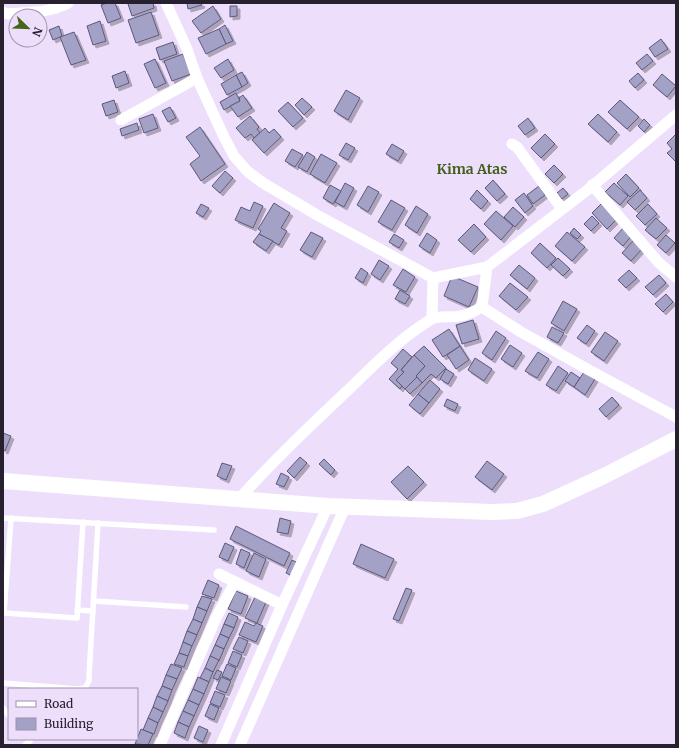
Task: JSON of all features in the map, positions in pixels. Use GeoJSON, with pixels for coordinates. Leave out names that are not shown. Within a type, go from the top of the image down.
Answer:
{"type":"FeatureCollection","features":[{"type":"Feature","properties":{"kind":"main road"},"geometry":{"type":"LineString","coordinates":[[3,481],[345,507],[492,512],[517,511],[543,504],[564,495],[676,439]]}},
{"type":"Feature","properties":{"kind":"street"},"geometry":{"type":"LineString","coordinates":[[3,12],[8,14],[34,12],[58,8],[68,3]]}},
{"type":"Feature","properties":{"kind":"street"},"geometry":{"type":"LineString","coordinates":[[166,3],[224,138],[234,156],[248,172],[263,183],[317,215],[433,278],[487,267],[592,185],[676,115]]}},
{"type":"Feature","properties":{"kind":"street"},"geometry":{"type":"LineString","coordinates":[[120,120],[197,78]]}},
{"type":"Feature","properties":{"kind":"street"},"geometry":{"type":"LineString","coordinates":[[512,144],[517,147],[562,208]]}},
{"type":"Feature","properties":{"kind":"street"},"geometry":{"type":"LineString","coordinates":[[592,185],[659,262],[676,277]]}},
{"type":"Feature","properties":{"kind":"street"},"geometry":{"type":"LineString","coordinates":[[482,307],[487,267]]}},
{"type":"Feature","properties":{"kind":"street"},"geometry":{"type":"LineString","coordinates":[[432,318],[433,278]]}},
{"type":"Feature","properties":{"kind":"street"},"geometry":{"type":"LineString","coordinates":[[239,499],[265,470],[380,360],[416,329],[432,318],[460,316],[472,313],[482,307]]}},
{"type":"Feature","properties":{"kind":"street"},"geometry":{"type":"LineString","coordinates":[[482,307],[521,332],[676,417]]}},
{"type":"Feature","properties":{"kind":"street"},"geometry":{"type":"LineString","coordinates":[[221,745],[282,605],[328,506]]}},
{"type":"Feature","properties":{"kind":"street"},"geometry":{"type":"LineString","coordinates":[[240,745],[345,507]]}},
{"type":"Feature","properties":{"kind":"street"},"geometry":{"type":"LineString","coordinates":[[219,574],[282,605]]}},
{"type":"Feature","properties":{"kind":"street"},"geometry":{"type":"LineString","coordinates":[[164,743],[217,616],[235,582]]}},
{"type":"Feature","properties":{"kind":"lane"},"geometry":{"type":"LineString","coordinates":[[3,518],[214,530]]}},
{"type":"Feature","properties":{"kind":"lane"},"geometry":{"type":"LineString","coordinates":[[11,518],[4,613],[77,618],[83,522]]}},
{"type":"Feature","properties":{"kind":"lane"},"geometry":{"type":"LineString","coordinates":[[85,688],[89,681],[98,523]]}},
{"type":"Feature","properties":{"kind":"lane"},"geometry":{"type":"LineString","coordinates":[[94,601],[186,607]]}},
{"type":"Feature","properties":{"kind":"lane"},"geometry":{"type":"LineString","coordinates":[[77,610],[93,611]]}},
{"type":"Feature","properties":{"kind":"lane"},"geometry":{"type":"LineString","coordinates":[[3,683],[66,688]]}},
{"type":"Feature","properties":{"kind":"building"},"geometry":{"type":"Polygon","coordinates":[[[115,3],[121,18],[108,23],[101,5],[115,3]]]}},
{"type":"Feature","properties":{"kind":"building"},"geometry":{"type":"Polygon","coordinates":[[[153,3],[154,8],[132,16],[128,4],[153,3]]]}},
{"type":"Feature","properties":{"kind":"building"},"geometry":{"type":"Polygon","coordinates":[[[187,3],[201,3],[202,5],[188,9],[187,3]]]}},
{"type":"Feature","properties":{"kind":"building"},"geometry":{"type":"Polygon","coordinates":[[[213,6],[221,19],[201,33],[192,21],[213,6]]]}},
{"type":"Feature","properties":{"kind":"building"},"geometry":{"type":"Polygon","coordinates":[[[230,6],[237,6],[237,16],[230,17],[230,6]]]}},
{"type":"Feature","properties":{"kind":"building"},"geometry":{"type":"Polygon","coordinates":[[[151,12],[159,35],[136,43],[128,20],[151,12]]]}},
{"type":"Feature","properties":{"kind":"building"},"geometry":{"type":"Polygon","coordinates":[[[100,21],[106,41],[93,45],[87,26],[100,21]]]}},
{"type":"Feature","properties":{"kind":"building"},"geometry":{"type":"Polygon","coordinates":[[[225,25],[233,41],[226,44],[219,29],[225,25]]]}},
{"type":"Feature","properties":{"kind":"building"},"geometry":{"type":"Polygon","coordinates":[[[59,26],[62,36],[53,40],[49,30],[59,26]]]}},
{"type":"Feature","properties":{"kind":"building"},"geometry":{"type":"Polygon","coordinates":[[[219,29],[226,44],[206,54],[198,38],[219,29]]]}},
{"type":"Feature","properties":{"kind":"building"},"geometry":{"type":"Polygon","coordinates":[[[74,32],[86,60],[71,65],[60,37],[74,32]]]}},
{"type":"Feature","properties":{"kind":"building"},"geometry":{"type":"Polygon","coordinates":[[[661,39],[668,49],[655,57],[649,48],[661,39]]]}},
{"type":"Feature","properties":{"kind":"building"},"geometry":{"type":"Polygon","coordinates":[[[173,42],[177,54],[160,60],[156,48],[173,42]]]}},
{"type":"Feature","properties":{"kind":"building"},"geometry":{"type":"Polygon","coordinates":[[[183,54],[191,74],[172,81],[164,61],[183,54]]]}},
{"type":"Feature","properties":{"kind":"building"},"geometry":{"type":"Polygon","coordinates":[[[647,54],[653,61],[642,70],[636,63],[647,54]]]}},
{"type":"Feature","properties":{"kind":"building"},"geometry":{"type":"Polygon","coordinates":[[[155,59],[166,83],[155,88],[144,64],[155,59]]]}},
{"type":"Feature","properties":{"kind":"building"},"geometry":{"type":"Polygon","coordinates":[[[228,59],[234,70],[221,78],[214,68],[228,59]]]}},
{"type":"Feature","properties":{"kind":"building"},"geometry":{"type":"Polygon","coordinates":[[[125,71],[129,83],[116,88],[112,76],[125,71]]]}},
{"type":"Feature","properties":{"kind":"building"},"geometry":{"type":"Polygon","coordinates":[[[242,72],[248,83],[242,87],[236,75],[242,72]]]}},
{"type":"Feature","properties":{"kind":"building"},"geometry":{"type":"Polygon","coordinates":[[[638,73],[644,80],[635,88],[629,81],[638,73]]]}},
{"type":"Feature","properties":{"kind":"building"},"geometry":{"type":"Polygon","coordinates":[[[662,74],[676,86],[667,97],[653,85],[662,74]]]}},
{"type":"Feature","properties":{"kind":"building"},"geometry":{"type":"Polygon","coordinates":[[[236,75],[242,87],[227,95],[221,84],[236,75]]]}},
{"type":"Feature","properties":{"kind":"building"},"geometry":{"type":"Polygon","coordinates":[[[346,90],[360,98],[348,120],[334,111],[346,90]]]}},
{"type":"Feature","properties":{"kind":"building"},"geometry":{"type":"Polygon","coordinates":[[[236,93],[240,101],[224,110],[220,102],[236,93]]]}},
{"type":"Feature","properties":{"kind":"building"},"geometry":{"type":"Polygon","coordinates":[[[243,95],[252,108],[238,117],[230,106],[240,101],[239,98],[243,95]]]}},
{"type":"Feature","properties":{"kind":"building"},"geometry":{"type":"Polygon","coordinates":[[[302,98],[312,107],[304,115],[295,105],[302,98]]]}},
{"type":"Feature","properties":{"kind":"building"},"geometry":{"type":"Polygon","coordinates":[[[114,100],[118,112],[106,116],[102,104],[114,100]]]}},
{"type":"Feature","properties":{"kind":"building"},"geometry":{"type":"Polygon","coordinates":[[[620,100],[639,117],[627,129],[608,112],[620,100]]]}},
{"type":"Feature","properties":{"kind":"building"},"geometry":{"type":"Polygon","coordinates":[[[288,102],[303,118],[293,127],[278,111],[288,102]]]}},
{"type":"Feature","properties":{"kind":"building"},"geometry":{"type":"Polygon","coordinates":[[[170,107],[176,118],[168,122],[162,111],[170,107]]]}},
{"type":"Feature","properties":{"kind":"building"},"geometry":{"type":"Polygon","coordinates":[[[153,114],[158,128],[144,133],[139,119],[153,114]]]}},
{"type":"Feature","properties":{"kind":"building"},"geometry":{"type":"Polygon","coordinates":[[[598,114],[617,132],[608,142],[588,124],[598,114]]]}},
{"type":"Feature","properties":{"kind":"building"},"geometry":{"type":"Polygon","coordinates":[[[250,116],[259,127],[257,129],[260,133],[254,138],[251,134],[245,138],[236,128],[250,116]]]}},
{"type":"Feature","properties":{"kind":"building"},"geometry":{"type":"Polygon","coordinates":[[[528,118],[535,128],[525,135],[518,126],[528,118]]]}},
{"type":"Feature","properties":{"kind":"building"},"geometry":{"type":"Polygon","coordinates":[[[644,119],[650,125],[644,132],[638,126],[644,119]]]}},
{"type":"Feature","properties":{"kind":"building"},"geometry":{"type":"Polygon","coordinates":[[[137,123],[139,130],[122,136],[120,129],[137,123]]]}},
{"type":"Feature","properties":{"kind":"building"},"geometry":{"type":"Polygon","coordinates":[[[200,127],[225,164],[201,181],[190,164],[200,156],[186,137],[200,127]]]}},
{"type":"Feature","properties":{"kind":"building"},"geometry":{"type":"Polygon","coordinates":[[[265,128],[269,133],[274,129],[281,137],[264,153],[252,140],[265,128]]]}},
{"type":"Feature","properties":{"kind":"building"},"geometry":{"type":"Polygon","coordinates":[[[545,134],[555,144],[541,158],[531,148],[545,134]]]}},
{"type":"Feature","properties":{"kind":"building"},"geometry":{"type":"Polygon","coordinates":[[[675,135],[676,162],[667,153],[672,149],[667,143],[675,135]]]}},
{"type":"Feature","properties":{"kind":"building"},"geometry":{"type":"Polygon","coordinates":[[[346,143],[355,148],[348,160],[339,155],[346,143]]]}},
{"type":"Feature","properties":{"kind":"building"},"geometry":{"type":"Polygon","coordinates":[[[392,144],[404,151],[398,161],[386,154],[392,144]]]}},
{"type":"Feature","properties":{"kind":"building"},"geometry":{"type":"Polygon","coordinates":[[[292,149],[303,155],[295,167],[285,161],[292,149]]]}},
{"type":"Feature","properties":{"kind":"building"},"geometry":{"type":"Polygon","coordinates":[[[307,152],[315,157],[307,172],[298,167],[307,152]]]}},
{"type":"Feature","properties":{"kind":"building"},"geometry":{"type":"Polygon","coordinates":[[[321,154],[337,163],[325,183],[310,174],[321,154]]]}},
{"type":"Feature","properties":{"kind":"building"},"geometry":{"type":"Polygon","coordinates":[[[554,165],[563,174],[554,183],[545,174],[554,165]]]}},
{"type":"Feature","properties":{"kind":"building"},"geometry":{"type":"Polygon","coordinates":[[[225,171],[233,178],[220,193],[212,186],[225,171]]]}},
{"type":"Feature","properties":{"kind":"building"},"geometry":{"type":"Polygon","coordinates":[[[626,174],[639,188],[630,197],[617,183],[626,174]]]}},
{"type":"Feature","properties":{"kind":"building"},"geometry":{"type":"Polygon","coordinates":[[[493,180],[505,194],[497,201],[485,188],[493,180]]]}},
{"type":"Feature","properties":{"kind":"building"},"geometry":{"type":"Polygon","coordinates":[[[345,183],[354,188],[344,207],[335,202],[345,183]]]}},
{"type":"Feature","properties":{"kind":"building"},"geometry":{"type":"Polygon","coordinates":[[[614,183],[628,196],[620,205],[605,192],[614,183]]]}},
{"type":"Feature","properties":{"kind":"building"},"geometry":{"type":"Polygon","coordinates":[[[330,185],[341,191],[333,204],[323,198],[330,185]]]}},
{"type":"Feature","properties":{"kind":"building"},"geometry":{"type":"Polygon","coordinates":[[[368,186],[379,192],[368,212],[357,205],[368,186]]]}},
{"type":"Feature","properties":{"kind":"building"},"geometry":{"type":"Polygon","coordinates":[[[539,186],[545,195],[533,204],[527,195],[539,186]]]}},
{"type":"Feature","properties":{"kind":"building"},"geometry":{"type":"Polygon","coordinates":[[[563,188],[568,194],[562,199],[557,193],[563,188]]]}},
{"type":"Feature","properties":{"kind":"building"},"geometry":{"type":"Polygon","coordinates":[[[477,190],[488,201],[481,209],[470,199],[477,190]]]}},
{"type":"Feature","properties":{"kind":"building"},"geometry":{"type":"Polygon","coordinates":[[[640,190],[647,198],[635,210],[627,202],[640,190]]]}},
{"type":"Feature","properties":{"kind":"building"},"geometry":{"type":"Polygon","coordinates":[[[524,193],[533,206],[525,213],[515,200],[524,193]]]}},
{"type":"Feature","properties":{"kind":"building"},"geometry":{"type":"Polygon","coordinates":[[[391,200],[405,208],[392,230],[378,222],[391,200]]]}},
{"type":"Feature","properties":{"kind":"building"},"geometry":{"type":"Polygon","coordinates":[[[254,202],[263,206],[253,228],[235,220],[241,207],[250,211],[254,202]]]}},
{"type":"Feature","properties":{"kind":"building"},"geometry":{"type":"Polygon","coordinates":[[[603,202],[618,218],[607,229],[592,213],[603,202]]]}},
{"type":"Feature","properties":{"kind":"building"},"geometry":{"type":"Polygon","coordinates":[[[274,203],[290,213],[281,228],[287,231],[279,245],[259,234],[261,231],[258,229],[274,203]]]}},
{"type":"Feature","properties":{"kind":"building"},"geometry":{"type":"Polygon","coordinates":[[[201,204],[209,208],[203,217],[196,213],[201,204]]]}},
{"type":"Feature","properties":{"kind":"building"},"geometry":{"type":"Polygon","coordinates":[[[648,204],[657,214],[645,225],[636,216],[648,204]]]}},
{"type":"Feature","properties":{"kind":"building"},"geometry":{"type":"Polygon","coordinates":[[[416,206],[428,214],[417,233],[405,225],[416,206]]]}},
{"type":"Feature","properties":{"kind":"building"},"geometry":{"type":"Polygon","coordinates":[[[513,207],[524,217],[515,227],[504,217],[513,207]]]}},
{"type":"Feature","properties":{"kind":"building"},"geometry":{"type":"Polygon","coordinates":[[[496,211],[513,226],[501,240],[484,224],[496,211]]]}},
{"type":"Feature","properties":{"kind":"building"},"geometry":{"type":"Polygon","coordinates":[[[592,216],[599,223],[591,231],[584,224],[592,216]]]}},
{"type":"Feature","properties":{"kind":"building"},"geometry":{"type":"Polygon","coordinates":[[[656,218],[667,228],[656,239],[645,230],[656,218]]]}},
{"type":"Feature","properties":{"kind":"building"},"geometry":{"type":"Polygon","coordinates":[[[474,224],[486,237],[471,252],[458,240],[474,224]]]}},
{"type":"Feature","properties":{"kind":"building"},"geometry":{"type":"Polygon","coordinates":[[[625,226],[633,234],[623,246],[614,238],[625,226]]]}},
{"type":"Feature","properties":{"kind":"building"},"geometry":{"type":"Polygon","coordinates":[[[574,228],[581,235],[577,239],[570,233],[574,228]]]}},
{"type":"Feature","properties":{"kind":"building"},"geometry":{"type":"Polygon","coordinates":[[[311,232],[323,238],[312,257],[300,250],[311,232]]]}},
{"type":"Feature","properties":{"kind":"building"},"geometry":{"type":"Polygon","coordinates":[[[567,232],[585,247],[572,261],[555,246],[567,232]]]}},
{"type":"Feature","properties":{"kind":"building"},"geometry":{"type":"Polygon","coordinates":[[[427,233],[437,240],[430,253],[419,246],[427,233]]]}},
{"type":"Feature","properties":{"kind":"building"},"geometry":{"type":"Polygon","coordinates":[[[259,234],[273,241],[266,251],[253,242],[259,234]]]}},
{"type":"Feature","properties":{"kind":"building"},"geometry":{"type":"Polygon","coordinates":[[[394,234],[404,240],[399,248],[389,242],[394,234]]]}},
{"type":"Feature","properties":{"kind":"building"},"geometry":{"type":"Polygon","coordinates":[[[666,235],[675,243],[666,253],[657,245],[666,235]]]}},
{"type":"Feature","properties":{"kind":"building"},"geometry":{"type":"Polygon","coordinates":[[[634,240],[643,248],[631,261],[622,253],[634,240]]]}},
{"type":"Feature","properties":{"kind":"building"},"geometry":{"type":"Polygon","coordinates":[[[540,243],[556,258],[547,268],[531,253],[540,243]]]}},
{"type":"Feature","properties":{"kind":"building"},"geometry":{"type":"Polygon","coordinates":[[[558,258],[570,269],[563,276],[551,265],[558,258]]]}},
{"type":"Feature","properties":{"kind":"building"},"geometry":{"type":"Polygon","coordinates":[[[379,260],[389,266],[380,280],[371,274],[379,260]]]}},
{"type":"Feature","properties":{"kind":"building"},"geometry":{"type":"Polygon","coordinates":[[[519,265],[535,278],[527,289],[510,275],[519,265]]]}},
{"type":"Feature","properties":{"kind":"building"},"geometry":{"type":"Polygon","coordinates":[[[361,268],[368,273],[363,283],[355,278],[361,268]]]}},
{"type":"Feature","properties":{"kind":"building"},"geometry":{"type":"Polygon","coordinates":[[[403,269],[415,277],[406,292],[393,285],[403,269]]]}},
{"type":"Feature","properties":{"kind":"building"},"geometry":{"type":"Polygon","coordinates":[[[629,270],[637,278],[626,288],[618,280],[629,270]]]}},
{"type":"Feature","properties":{"kind":"building"},"geometry":{"type":"Polygon","coordinates":[[[659,275],[666,283],[653,295],[645,287],[659,275]]]}},
{"type":"Feature","properties":{"kind":"building"},"geometry":{"type":"Polygon","coordinates":[[[452,276],[478,287],[469,307],[444,296],[452,276]]]}},
{"type":"Feature","properties":{"kind":"building"},"geometry":{"type":"Polygon","coordinates":[[[510,283],[528,297],[516,310],[499,296],[510,283]]]}},
{"type":"Feature","properties":{"kind":"building"},"geometry":{"type":"Polygon","coordinates":[[[400,290],[410,296],[405,304],[395,299],[400,290]]]}},
{"type":"Feature","properties":{"kind":"building"},"geometry":{"type":"Polygon","coordinates":[[[666,294],[673,302],[663,312],[655,304],[666,294]]]}},
{"type":"Feature","properties":{"kind":"building"},"geometry":{"type":"Polygon","coordinates":[[[563,301],[577,309],[564,331],[551,323],[563,301]]]}},
{"type":"Feature","properties":{"kind":"building"},"geometry":{"type":"Polygon","coordinates":[[[473,320],[479,339],[462,344],[456,325],[473,320]]]}},
{"type":"Feature","properties":{"kind":"building"},"geometry":{"type":"Polygon","coordinates":[[[587,325],[595,331],[586,344],[577,338],[587,325]]]}},
{"type":"Feature","properties":{"kind":"building"},"geometry":{"type":"Polygon","coordinates":[[[552,327],[564,333],[558,343],[547,337],[552,327]]]}},
{"type":"Feature","properties":{"kind":"building"},"geometry":{"type":"Polygon","coordinates":[[[449,329],[460,346],[443,357],[432,340],[449,329]]]}},
{"type":"Feature","properties":{"kind":"building"},"geometry":{"type":"Polygon","coordinates":[[[496,331],[506,338],[492,360],[482,353],[496,331]]]}},
{"type":"Feature","properties":{"kind":"building"},"geometry":{"type":"Polygon","coordinates":[[[605,332],[618,341],[604,361],[591,352],[605,332]]]}},
{"type":"Feature","properties":{"kind":"building"},"geometry":{"type":"Polygon","coordinates":[[[510,345],[522,353],[513,367],[501,359],[510,345]]]}},
{"type":"Feature","properties":{"kind":"building"},"geometry":{"type":"Polygon","coordinates":[[[424,346],[446,368],[436,378],[431,374],[422,383],[416,376],[425,366],[414,355],[424,346]]]}},
{"type":"Feature","properties":{"kind":"building"},"geometry":{"type":"Polygon","coordinates":[[[460,346],[469,360],[456,369],[447,355],[460,346]]]}},
{"type":"Feature","properties":{"kind":"building"},"geometry":{"type":"Polygon","coordinates":[[[403,349],[412,357],[401,370],[404,372],[396,380],[402,386],[400,389],[389,379],[398,369],[391,363],[403,349]]]}},
{"type":"Feature","properties":{"kind":"building"},"geometry":{"type":"Polygon","coordinates":[[[538,352],[549,359],[537,378],[525,371],[538,352]]]}},
{"type":"Feature","properties":{"kind":"building"},"geometry":{"type":"Polygon","coordinates":[[[414,355],[425,366],[405,389],[396,380],[404,372],[401,370],[414,355]]]}},
{"type":"Feature","properties":{"kind":"building"},"geometry":{"type":"Polygon","coordinates":[[[475,358],[492,369],[484,381],[468,370],[475,358]]]}},
{"type":"Feature","properties":{"kind":"building"},"geometry":{"type":"Polygon","coordinates":[[[558,366],[568,373],[556,391],[546,385],[558,366]]]}},
{"type":"Feature","properties":{"kind":"building"},"geometry":{"type":"Polygon","coordinates":[[[446,369],[454,374],[448,384],[440,379],[446,369]]]}},
{"type":"Feature","properties":{"kind":"building"},"geometry":{"type":"Polygon","coordinates":[[[571,372],[580,378],[574,387],[565,381],[571,372]]]}},
{"type":"Feature","properties":{"kind":"building"},"geometry":{"type":"Polygon","coordinates":[[[584,372],[595,379],[585,395],[574,387],[584,372]]]}},
{"type":"Feature","properties":{"kind":"building"},"geometry":{"type":"Polygon","coordinates":[[[417,377],[422,383],[410,394],[405,389],[417,377]]]}},
{"type":"Feature","properties":{"kind":"building"},"geometry":{"type":"Polygon","coordinates":[[[430,380],[440,389],[429,403],[418,394],[430,380]]]}},
{"type":"Feature","properties":{"kind":"building"},"geometry":{"type":"Polygon","coordinates":[[[418,394],[429,403],[420,414],[409,405],[418,394]]]}},
{"type":"Feature","properties":{"kind":"building"},"geometry":{"type":"Polygon","coordinates":[[[612,397],[619,405],[606,417],[599,409],[612,397]]]}},
{"type":"Feature","properties":{"kind":"building"},"geometry":{"type":"Polygon","coordinates":[[[447,399],[458,404],[455,411],[444,406],[447,399]]]}},
{"type":"Feature","properties":{"kind":"building"},"geometry":{"type":"Polygon","coordinates":[[[3,433],[11,436],[5,451],[3,450],[3,433]]]}},
{"type":"Feature","properties":{"kind":"building"},"geometry":{"type":"Polygon","coordinates":[[[300,457],[307,463],[294,478],[287,471],[300,457]]]}},
{"type":"Feature","properties":{"kind":"building"},"geometry":{"type":"Polygon","coordinates":[[[324,459],[335,470],[331,475],[319,464],[324,459]]]}},
{"type":"Feature","properties":{"kind":"building"},"geometry":{"type":"Polygon","coordinates":[[[487,461],[504,474],[492,490],[475,477],[487,461]]]}},
{"type":"Feature","properties":{"kind":"building"},"geometry":{"type":"Polygon","coordinates":[[[222,463],[232,466],[226,480],[217,476],[222,463]]]}},
{"type":"Feature","properties":{"kind":"building"},"geometry":{"type":"Polygon","coordinates":[[[408,466],[424,482],[407,499],[391,482],[408,466]]]}},
{"type":"Feature","properties":{"kind":"building"},"geometry":{"type":"Polygon","coordinates":[[[281,473],[289,477],[284,487],[276,484],[281,473]]]}},
{"type":"Feature","properties":{"kind":"building"},"geometry":{"type":"Polygon","coordinates":[[[280,518],[291,521],[288,534],[277,532],[280,518]]]}},
{"type":"Feature","properties":{"kind":"building"},"geometry":{"type":"Polygon","coordinates":[[[236,526],[290,553],[284,566],[230,539],[236,526]]]}},
{"type":"Feature","properties":{"kind":"building"},"geometry":{"type":"Polygon","coordinates":[[[225,543],[234,547],[228,561],[219,557],[225,543]]]}},
{"type":"Feature","properties":{"kind":"building"},"geometry":{"type":"Polygon","coordinates":[[[361,544],[394,559],[385,578],[353,564],[361,544]]]}},
{"type":"Feature","properties":{"kind":"building"},"geometry":{"type":"Polygon","coordinates":[[[241,549],[250,553],[244,568],[236,564],[241,549]]]}},
{"type":"Feature","properties":{"kind":"building"},"geometry":{"type":"Polygon","coordinates":[[[254,553],[266,559],[259,577],[246,571],[254,553]]]}},
{"type":"Feature","properties":{"kind":"building"},"geometry":{"type":"Polygon","coordinates":[[[292,560],[300,564],[295,577],[286,573],[292,560]]]}},
{"type":"Feature","properties":{"kind":"building"},"geometry":{"type":"Polygon","coordinates":[[[208,580],[219,585],[214,598],[202,594],[208,580]]]}},
{"type":"Feature","properties":{"kind":"building"},"geometry":{"type":"Polygon","coordinates":[[[406,588],[412,590],[399,621],[393,619],[406,588]]]}},
{"type":"Feature","properties":{"kind":"building"},"geometry":{"type":"Polygon","coordinates":[[[236,591],[248,596],[241,614],[228,609],[236,591]]]}},
{"type":"Feature","properties":{"kind":"building"},"geometry":{"type":"Polygon","coordinates":[[[202,596],[212,599],[207,611],[197,607],[202,596]]]}},
{"type":"Feature","properties":{"kind":"building"},"geometry":{"type":"Polygon","coordinates":[[[255,597],[266,602],[257,623],[245,618],[255,597]]]}},
{"type":"Feature","properties":{"kind":"building"},"geometry":{"type":"Polygon","coordinates":[[[197,607],[207,611],[202,623],[193,619],[197,607]]]}},
{"type":"Feature","properties":{"kind":"building"},"geometry":{"type":"Polygon","coordinates":[[[229,613],[238,617],[234,628],[224,624],[229,613]]]}},
{"type":"Feature","properties":{"kind":"building"},"geometry":{"type":"Polygon","coordinates":[[[193,619],[202,623],[197,635],[187,631],[193,619]]]}},
{"type":"Feature","properties":{"kind":"building"},"geometry":{"type":"Polygon","coordinates":[[[245,622],[254,626],[256,623],[263,626],[256,642],[239,635],[245,622]]]}},
{"type":"Feature","properties":{"kind":"building"},"geometry":{"type":"Polygon","coordinates":[[[224,624],[234,628],[229,638],[220,634],[224,624]]]}},
{"type":"Feature","properties":{"kind":"building"},"geometry":{"type":"Polygon","coordinates":[[[187,631],[197,635],[192,646],[183,642],[187,631]]]}},
{"type":"Feature","properties":{"kind":"building"},"geometry":{"type":"Polygon","coordinates":[[[220,634],[229,638],[224,649],[215,645],[220,634]]]}},
{"type":"Feature","properties":{"kind":"building"},"geometry":{"type":"Polygon","coordinates":[[[239,637],[248,641],[243,653],[233,649],[239,637]]]}},
{"type":"Feature","properties":{"kind":"building"},"geometry":{"type":"Polygon","coordinates":[[[183,642],[192,646],[188,656],[179,653],[183,642]]]}},
{"type":"Feature","properties":{"kind":"building"},"geometry":{"type":"Polygon","coordinates":[[[215,645],[224,649],[219,661],[210,656],[215,645]]]}},
{"type":"Feature","properties":{"kind":"building"},"geometry":{"type":"Polygon","coordinates":[[[233,651],[242,655],[237,667],[228,663],[233,651]]]}},
{"type":"Feature","properties":{"kind":"building"},"geometry":{"type":"Polygon","coordinates":[[[179,653],[188,656],[184,667],[174,664],[179,653]]]}},
{"type":"Feature","properties":{"kind":"building"},"geometry":{"type":"Polygon","coordinates":[[[210,656],[219,660],[213,672],[205,668],[210,656]]]}},
{"type":"Feature","properties":{"kind":"building"},"geometry":{"type":"Polygon","coordinates":[[[171,664],[182,668],[177,679],[166,675],[171,664]]]}},
{"type":"Feature","properties":{"kind":"building"},"geometry":{"type":"Polygon","coordinates":[[[227,664],[236,668],[231,680],[222,676],[227,664]]]}},
{"type":"Feature","properties":{"kind":"building"},"geometry":{"type":"Polygon","coordinates":[[[205,668],[213,672],[209,682],[200,678],[205,668]]]}},
{"type":"Feature","properties":{"kind":"building"},"geometry":{"type":"Polygon","coordinates":[[[217,670],[222,672],[218,680],[213,678],[217,670]]]}},
{"type":"Feature","properties":{"kind":"building"},"geometry":{"type":"Polygon","coordinates":[[[166,675],[177,679],[172,690],[162,686],[166,675]]]}},
{"type":"Feature","properties":{"kind":"building"},"geometry":{"type":"Polygon","coordinates":[[[198,677],[209,682],[204,694],[193,689],[198,677]]]}},
{"type":"Feature","properties":{"kind":"building"},"geometry":{"type":"Polygon","coordinates":[[[221,677],[231,681],[226,693],[216,689],[221,677]]]}},
{"type":"Feature","properties":{"kind":"building"},"geometry":{"type":"Polygon","coordinates":[[[162,686],[172,690],[168,701],[157,696],[162,686]]]}},
{"type":"Feature","properties":{"kind":"building"},"geometry":{"type":"Polygon","coordinates":[[[193,689],[204,694],[199,705],[188,700],[193,689]]]}},
{"type":"Feature","properties":{"kind":"building"},"geometry":{"type":"Polygon","coordinates":[[[215,691],[225,695],[220,707],[210,703],[215,691]]]}},
{"type":"Feature","properties":{"kind":"building"},"geometry":{"type":"Polygon","coordinates":[[[157,696],[168,701],[163,712],[153,707],[157,696]]]}},
{"type":"Feature","properties":{"kind":"building"},"geometry":{"type":"Polygon","coordinates":[[[188,700],[199,705],[194,716],[183,711],[188,700]]]}},
{"type":"Feature","properties":{"kind":"building"},"geometry":{"type":"Polygon","coordinates":[[[210,704],[219,708],[214,720],[205,716],[210,704]]]}},
{"type":"Feature","properties":{"kind":"building"},"geometry":{"type":"Polygon","coordinates":[[[153,707],[163,712],[158,723],[148,718],[153,707]]]}},
{"type":"Feature","properties":{"kind":"building"},"geometry":{"type":"Polygon","coordinates":[[[183,711],[194,716],[189,727],[178,722],[183,711]]]}},
{"type":"Feature","properties":{"kind":"building"},"geometry":{"type":"Polygon","coordinates":[[[148,718],[158,723],[154,734],[143,730],[148,718]]]}},
{"type":"Feature","properties":{"kind":"building"},"geometry":{"type":"Polygon","coordinates":[[[178,722],[189,727],[185,738],[174,733],[178,722]]]}},
{"type":"Feature","properties":{"kind":"building"},"geometry":{"type":"Polygon","coordinates":[[[199,726],[208,730],[203,742],[194,738],[199,726]]]}},
{"type":"Feature","properties":{"kind":"building"},"geometry":{"type":"Polygon","coordinates":[[[141,729],[153,734],[148,745],[135,744],[138,740],[141,729]]]}},
{"type":"Feature","properties":{"kind":"district","name":"Kima Atas"},"geometry":{"type":"Point","coordinates":[472,169]}}]}
